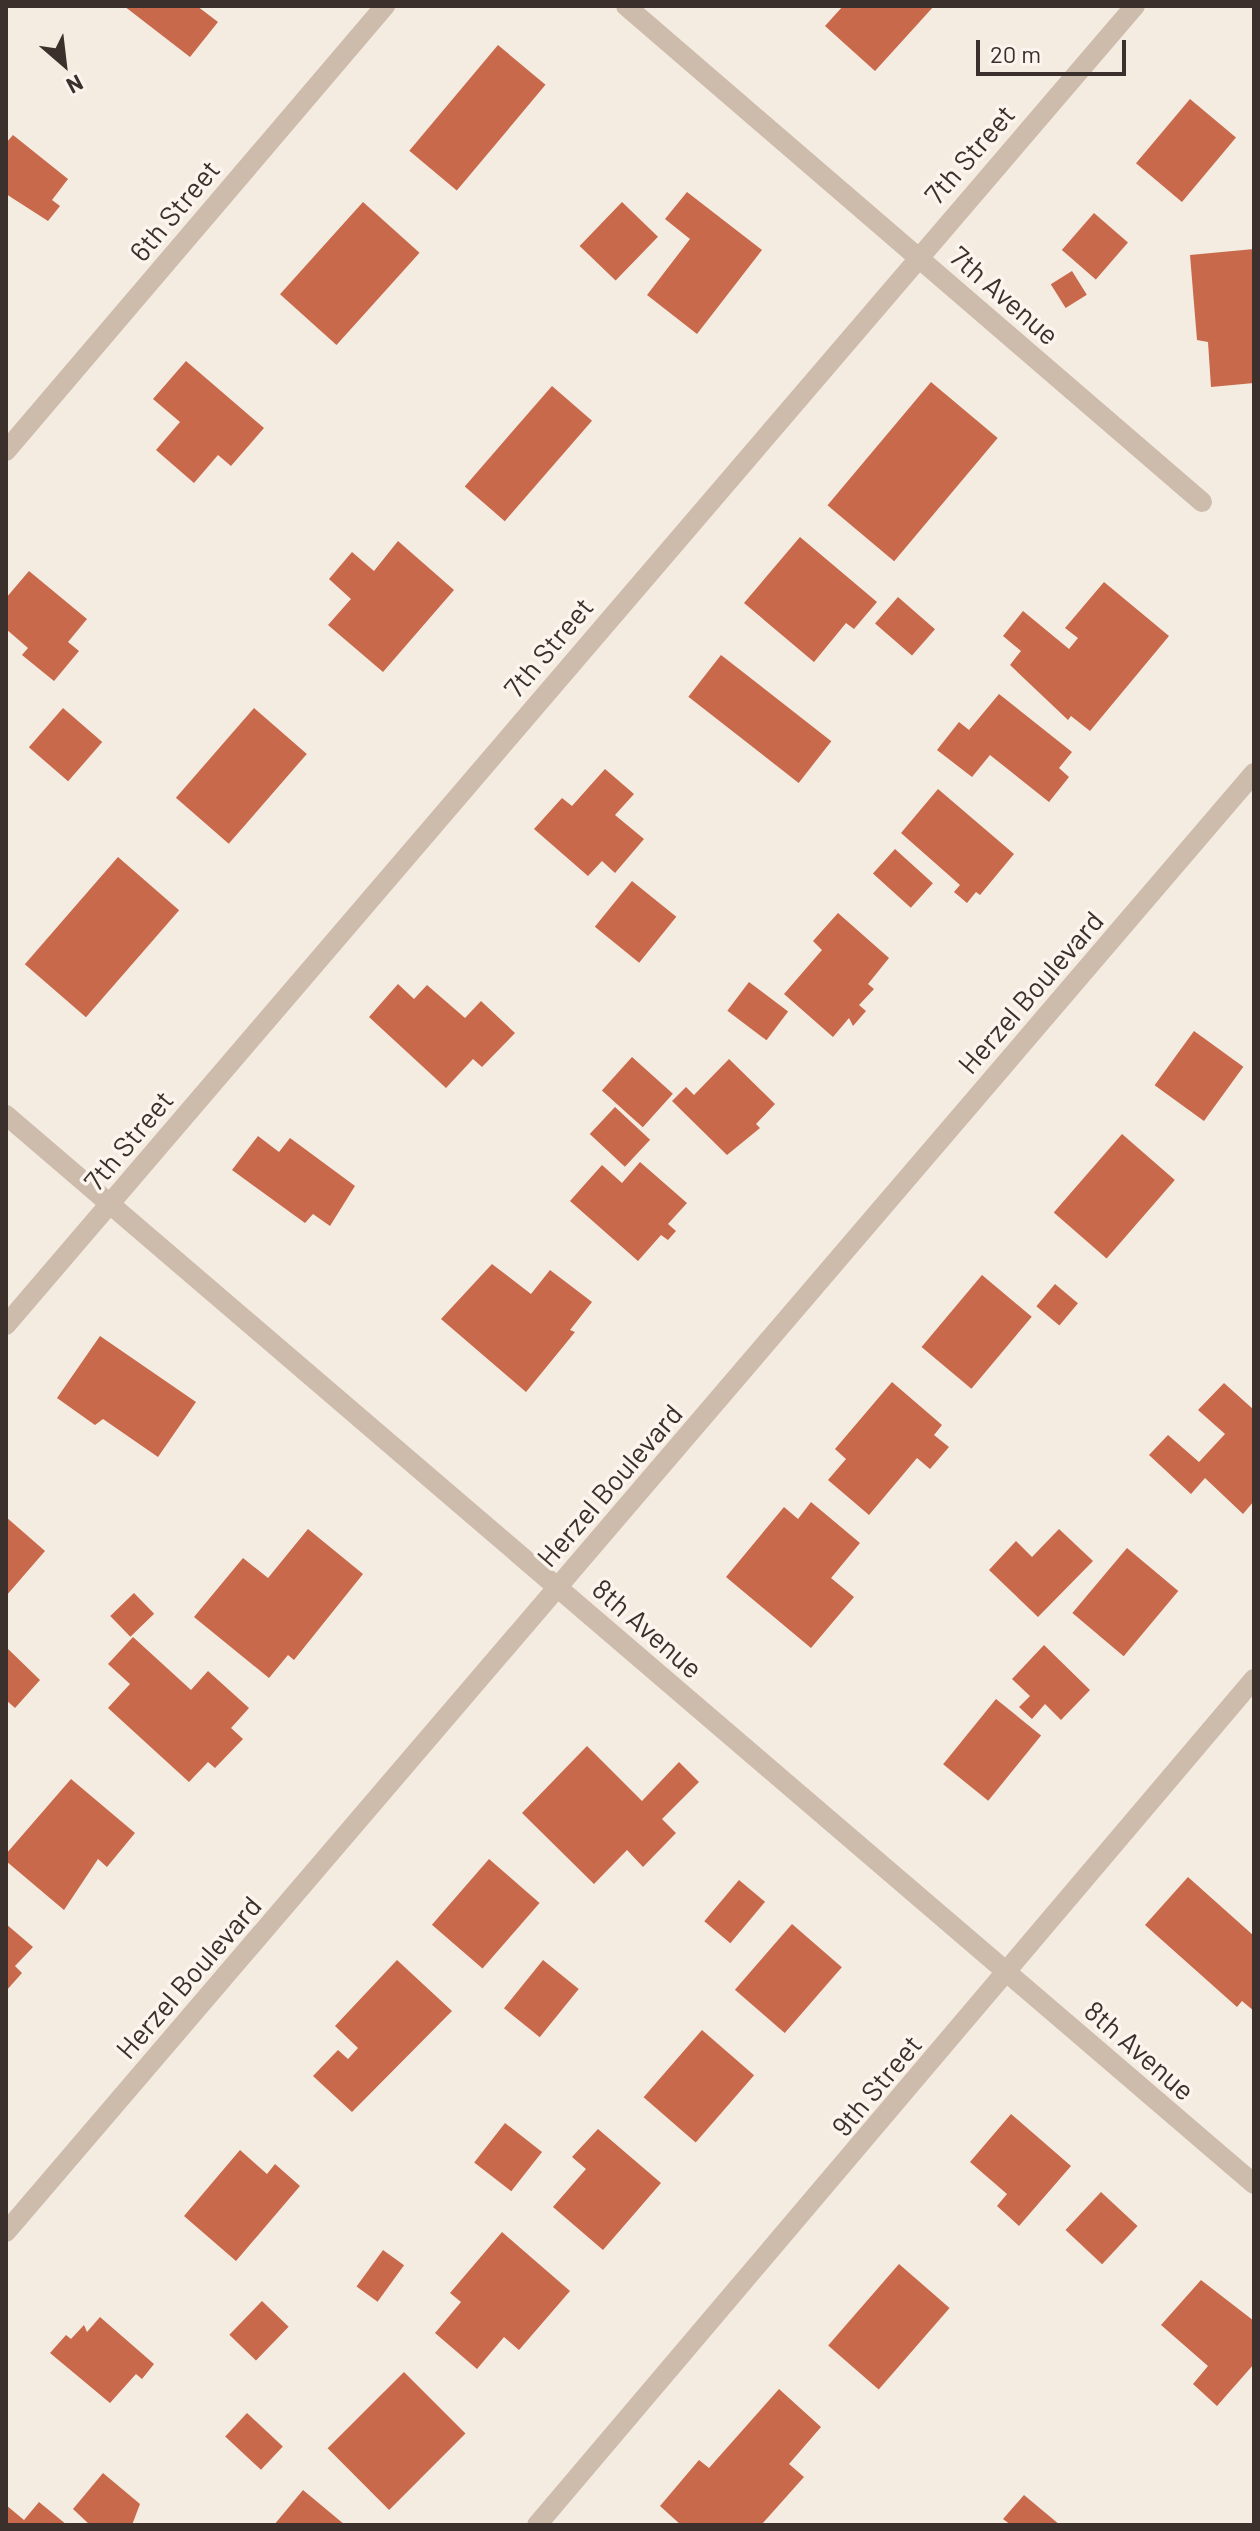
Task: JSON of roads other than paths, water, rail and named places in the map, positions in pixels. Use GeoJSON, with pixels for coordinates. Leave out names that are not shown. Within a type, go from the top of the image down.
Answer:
{"type":"FeatureCollection","features":[{"type":"Feature","properties":{"kind":"street","name":"6th Street"},"geometry":{"type":"LineString","coordinates":[[6,451],[385,6]]}},
{"type":"Feature","properties":{"kind":"street","name":"7th Avenue"},"geometry":{"type":"LineString","coordinates":[[626,6],[1202,502]]}},
{"type":"Feature","properties":{"kind":"street","name":"7th Street"},"geometry":{"type":"LineString","coordinates":[[6,1325],[917,256],[1135,6]]}},
{"type":"Feature","properties":{"kind":"street","name":"Herzel Boulevard"},"geometry":{"type":"LineString","coordinates":[[6,2232],[1254,773]]}},
{"type":"Feature","properties":{"kind":"street","name":"8th Avenue"},"geometry":{"type":"LineString","coordinates":[[6,1115],[1254,2184]]}},
{"type":"Feature","properties":{"kind":"street","name":"9th Street"},"geometry":{"type":"LineString","coordinates":[[537,2525],[1008,1974],[1254,1679]]}}]}
